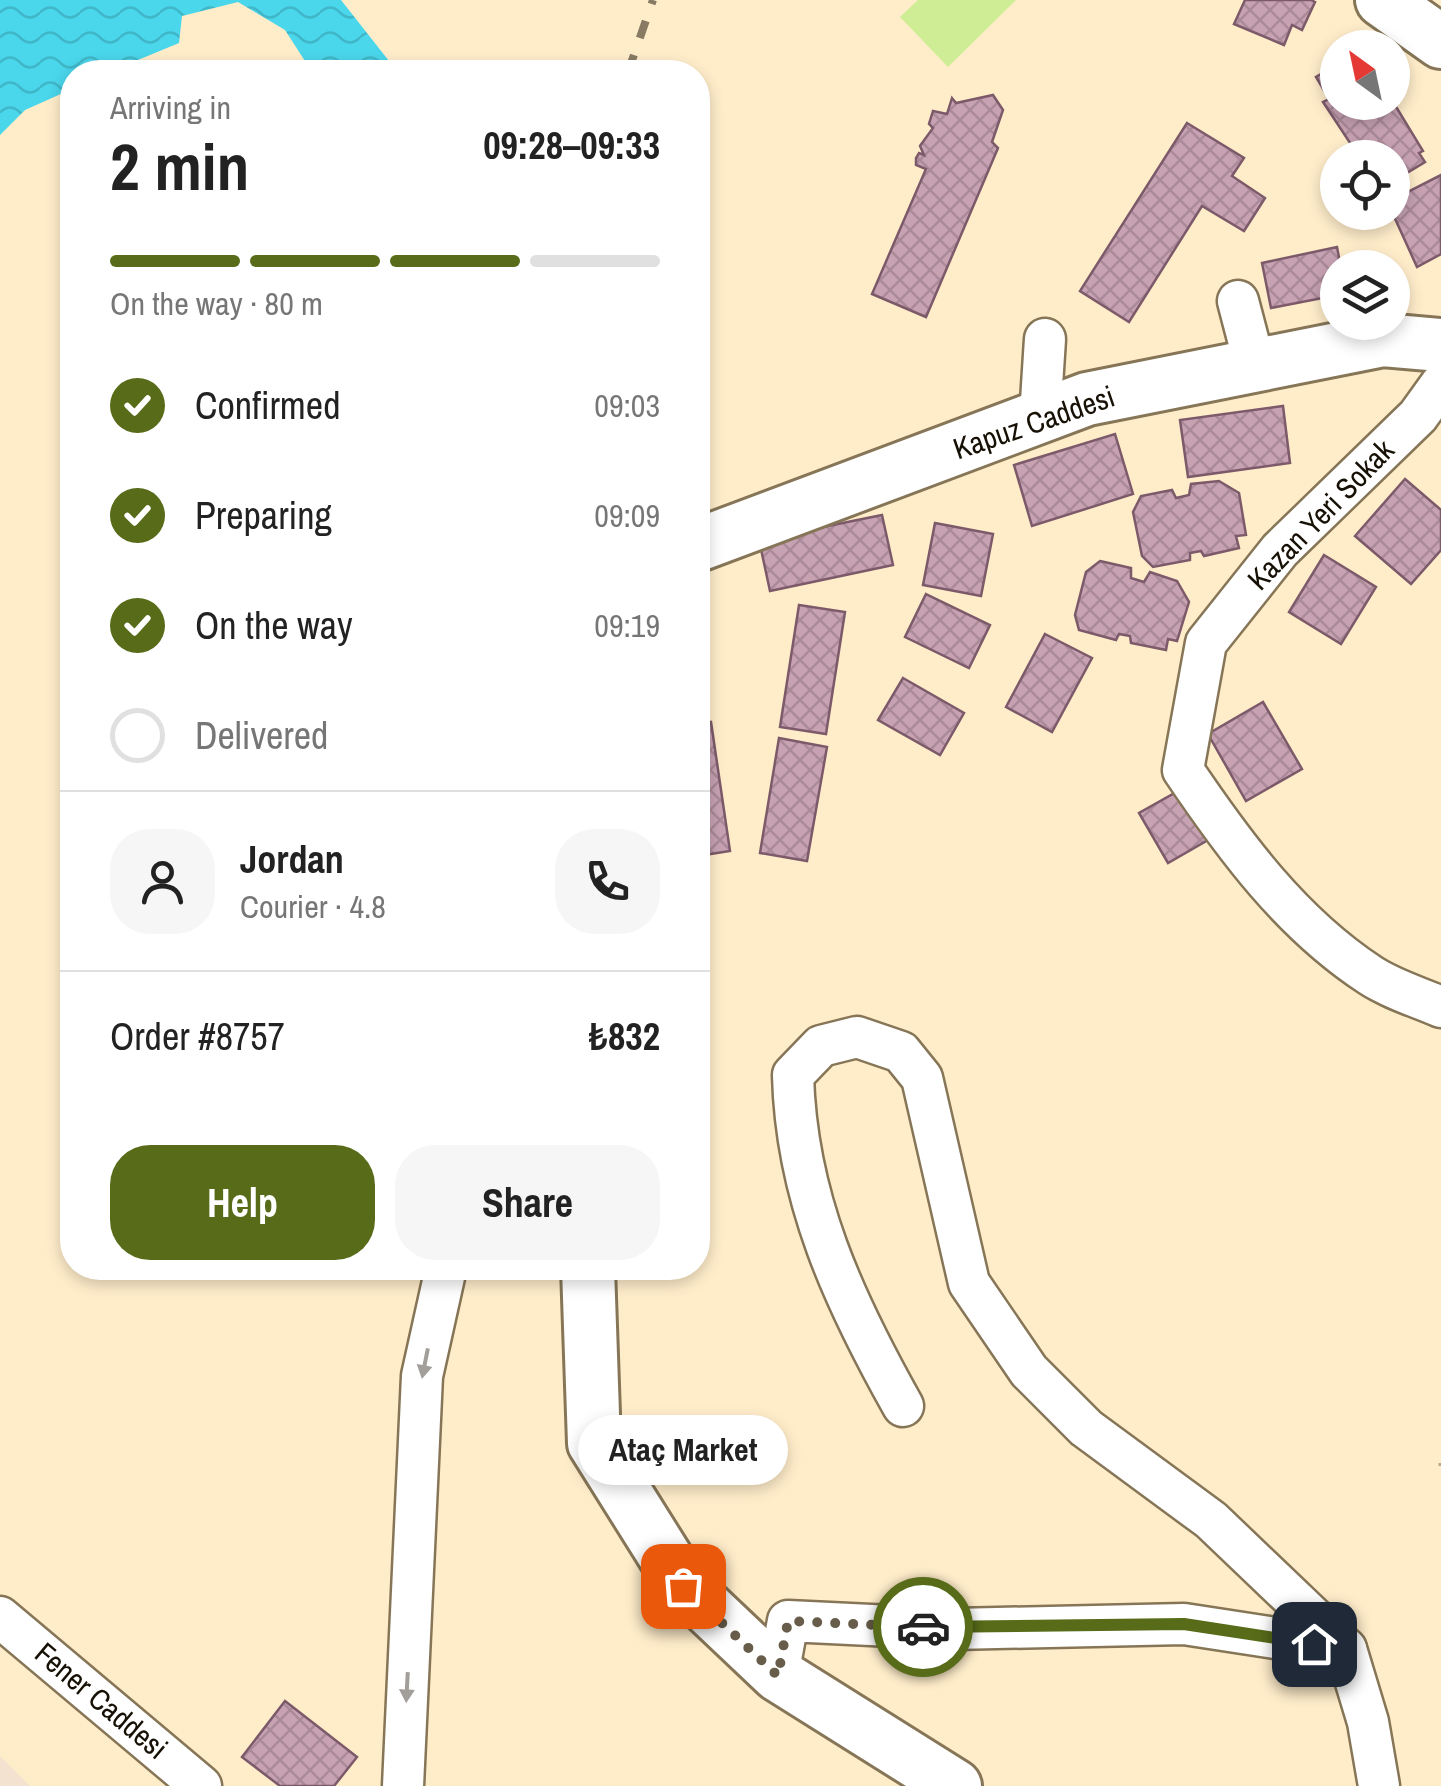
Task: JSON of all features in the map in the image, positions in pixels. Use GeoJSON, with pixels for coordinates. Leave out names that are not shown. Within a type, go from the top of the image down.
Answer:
{"type":"FeatureCollection","features":[{"type":"Feature","properties":{"kind":"main road"},"geometry":{"type":"LineString","coordinates":[[1382,0],[1441,42]]}},
{"type":"Feature","properties":{"kind":"main road","name":"Kapuz Caddesi"},"geometry":{"type":"LineString","coordinates":[[710,541],[1087,400],[1383,340],[1441,346]]}},
{"type":"Feature","properties":{"kind":"main road"},"geometry":{"type":"LineString","coordinates":[[588,1280],[594,1443],[683,1586],[778,1676],[955,1786]]}},
{"type":"Feature","properties":{"kind":"street"},"geometry":{"type":"LineString","coordinates":[[1393,0],[1441,23]]}},
{"type":"Feature","properties":{"kind":"street"},"geometry":{"type":"LineString","coordinates":[[1238,300],[1254,366]]}},
{"type":"Feature","properties":{"kind":"street"},"geometry":{"type":"LineString","coordinates":[[1040,417],[1045,339]]}},
{"type":"Feature","properties":{"kind":"street","name":"Kazan Yeri Sokak"},"geometry":{"type":"LineString","coordinates":[[1441,384],[1418,416],[1280,550],[1206,643],[1183,770],[1241,856],[1305,921],[1372,976],[1441,1007]]}},
{"type":"Feature","properties":{"kind":"street"},"geometry":{"type":"LineString","coordinates":[[903,1406],[856,1322],[827,1254],[794,1129],[793,1076],[821,1046],[858,1037],[900,1052],[922,1078],[969,1283],[1029,1372],[1086,1428],[1211,1520],[1346,1649],[1368,1722],[1379,1786]]}},
{"type":"Feature","properties":{"kind":"street"},"geometry":{"type":"LineString","coordinates":[[403,1786],[422,1376],[443,1280]]}},
{"type":"Feature","properties":{"kind":"street","name":"Fener Caddesi"},"geometry":{"type":"LineString","coordinates":[[0,1617],[201,1786]]}},
{"type":"Feature","properties":{"kind":"street"},"geometry":{"type":"LineString","coordinates":[[778,1676],[788,1621],[954,1629],[1184,1624],[1346,1649]]}},
{"type":"Feature","properties":{"kind":"shaded area"},"geometry":{"type":"Polygon","coordinates":[[[0,1756],[30,1786],[0,1786],[0,1756]]]}},
{"type":"Feature","properties":{"kind":"green space"},"geometry":{"type":"Polygon","coordinates":[[[918,0],[1016,0],[948,67],[900,17],[918,0]]]}},
{"type":"Feature","properties":{"kind":"water"},"geometry":{"type":"Polygon","coordinates":[[[0,0],[341,0],[388,60],[304,60],[285,30],[238,2],[182,16],[179,43],[138,60],[60,60],[60,94],[25,110],[0,135],[0,0]]]}},
{"type":"Feature","properties":{"kind":"building"},"geometry":{"type":"Polygon","coordinates":[[[1245,0],[1315,2],[1302,30],[1292,25],[1284,45],[1234,24],[1245,0]]]}},
{"type":"Feature","properties":{"kind":"building"},"geometry":{"type":"Polygon","coordinates":[[[993,95],[1003,110],[992,142],[998,148],[926,317],[872,294],[926,169],[916,165],[916,158],[919,153],[924,155],[920,146],[933,128],[929,124],[933,111],[947,114],[952,98],[956,103],[993,95]]]}},
{"type":"Feature","properties":{"kind":"building"},"geometry":{"type":"Polygon","coordinates":[[[1335,120],[1404,120],[1423,151],[1419,153],[1425,162],[1410,171],[1410,140],[1348,140],[1335,120]]]}},
{"type":"Feature","properties":{"kind":"building"},"geometry":{"type":"Polygon","coordinates":[[[1187,123],[1244,158],[1232,176],[1265,198],[1244,231],[1202,206],[1129,322],[1080,291],[1187,123]]]}},
{"type":"Feature","properties":{"kind":"building"},"geometry":{"type":"Polygon","coordinates":[[[1441,175],[1441,254],[1417,267],[1400,230],[1410,230],[1410,191],[1441,175]]]}},
{"type":"Feature","properties":{"kind":"building"},"geometry":{"type":"Polygon","coordinates":[[[1320,251],[1320,298],[1271,308],[1262,263],[1320,251]]]}},
{"type":"Feature","properties":{"kind":"building"},"geometry":{"type":"Polygon","coordinates":[[[1283,406],[1290,463],[1188,477],[1180,420],[1283,406]]]}},
{"type":"Feature","properties":{"kind":"building"},"geometry":{"type":"Polygon","coordinates":[[[1115,434],[1133,494],[1032,526],[1014,465],[1115,434]]]}},
{"type":"Feature","properties":{"kind":"building"},"geometry":{"type":"Polygon","coordinates":[[[1405,479],[1441,510],[1441,550],[1411,584],[1355,536],[1405,479]]]}},
{"type":"Feature","properties":{"kind":"building"},"geometry":{"type":"Polygon","coordinates":[[[1219,481],[1239,493],[1246,535],[1236,536],[1239,548],[1204,556],[1201,551],[1190,553],[1190,560],[1153,567],[1142,556],[1133,512],[1141,496],[1172,490],[1176,498],[1189,495],[1191,484],[1219,481]]]}},
{"type":"Feature","properties":{"kind":"building"},"geometry":{"type":"Polygon","coordinates":[[[882,515],[893,565],[770,591],[759,540],[882,515]]]}},
{"type":"Feature","properties":{"kind":"building"},"geometry":{"type":"Polygon","coordinates":[[[935,523],[993,534],[981,596],[923,585],[935,523]]]}},
{"type":"Feature","properties":{"kind":"building"},"geometry":{"type":"Polygon","coordinates":[[[1324,555],[1376,587],[1341,644],[1289,612],[1324,555]]]}},
{"type":"Feature","properties":{"kind":"building"},"geometry":{"type":"Polygon","coordinates":[[[1100,561],[1131,568],[1131,578],[1144,582],[1150,572],[1177,581],[1189,602],[1177,641],[1168,639],[1166,650],[1131,643],[1130,636],[1119,634],[1116,640],[1079,630],[1075,615],[1086,572],[1100,561]]]}},
{"type":"Feature","properties":{"kind":"building"},"geometry":{"type":"Polygon","coordinates":[[[926,594],[990,625],[969,668],[905,637],[926,594]]]}},
{"type":"Feature","properties":{"kind":"building"},"geometry":{"type":"Polygon","coordinates":[[[799,605],[845,612],[826,734],[780,727],[799,605]]]}},
{"type":"Feature","properties":{"kind":"building"},"geometry":{"type":"Polygon","coordinates":[[[1045,634],[1092,658],[1052,732],[1006,707],[1045,634]]]}},
{"type":"Feature","properties":{"kind":"building"},"geometry":{"type":"Polygon","coordinates":[[[903,678],[964,713],[940,755],[878,720],[903,678]]]}},
{"type":"Feature","properties":{"kind":"building"},"geometry":{"type":"Polygon","coordinates":[[[1263,702],[1302,769],[1246,801],[1208,734],[1263,702]]]}},
{"type":"Feature","properties":{"kind":"building"},"geometry":{"type":"Polygon","coordinates":[[[710,722],[730,851],[710,854],[710,722]]]}},
{"type":"Feature","properties":{"kind":"building"},"geometry":{"type":"Polygon","coordinates":[[[779,738],[827,747],[807,861],[760,853],[779,738]]]}},
{"type":"Feature","properties":{"kind":"building"},"geometry":{"type":"Polygon","coordinates":[[[1180,790],[1208,840],[1168,863],[1139,813],[1180,790]]]}},
{"type":"Feature","properties":{"kind":"building"},"geometry":{"type":"Polygon","coordinates":[[[285,1701],[357,1757],[334,1786],[280,1786],[242,1757],[285,1701]]]}},
{"type":"Feature","properties":{"kind":"railway"},"geometry":{"type":"LineString","coordinates":[[632,60],[653,0]]}},
{"type":"Feature","properties":{"kind":"way so far"},"geometry":{"type":"LineString","coordinates":[[683,1586],[778,1676],[788,1621],[923,1627]]}},
{"type":"Feature","properties":{"kind":"place","name":"Ataç Market"},"geometry":{"type":"Point","coordinates":[683,1586]}},
{"type":"Feature","properties":{"kind":"route"},"geometry":{"type":"LineString","coordinates":[[923,1627],[1184,1624],[1314,1644]]}}]}
